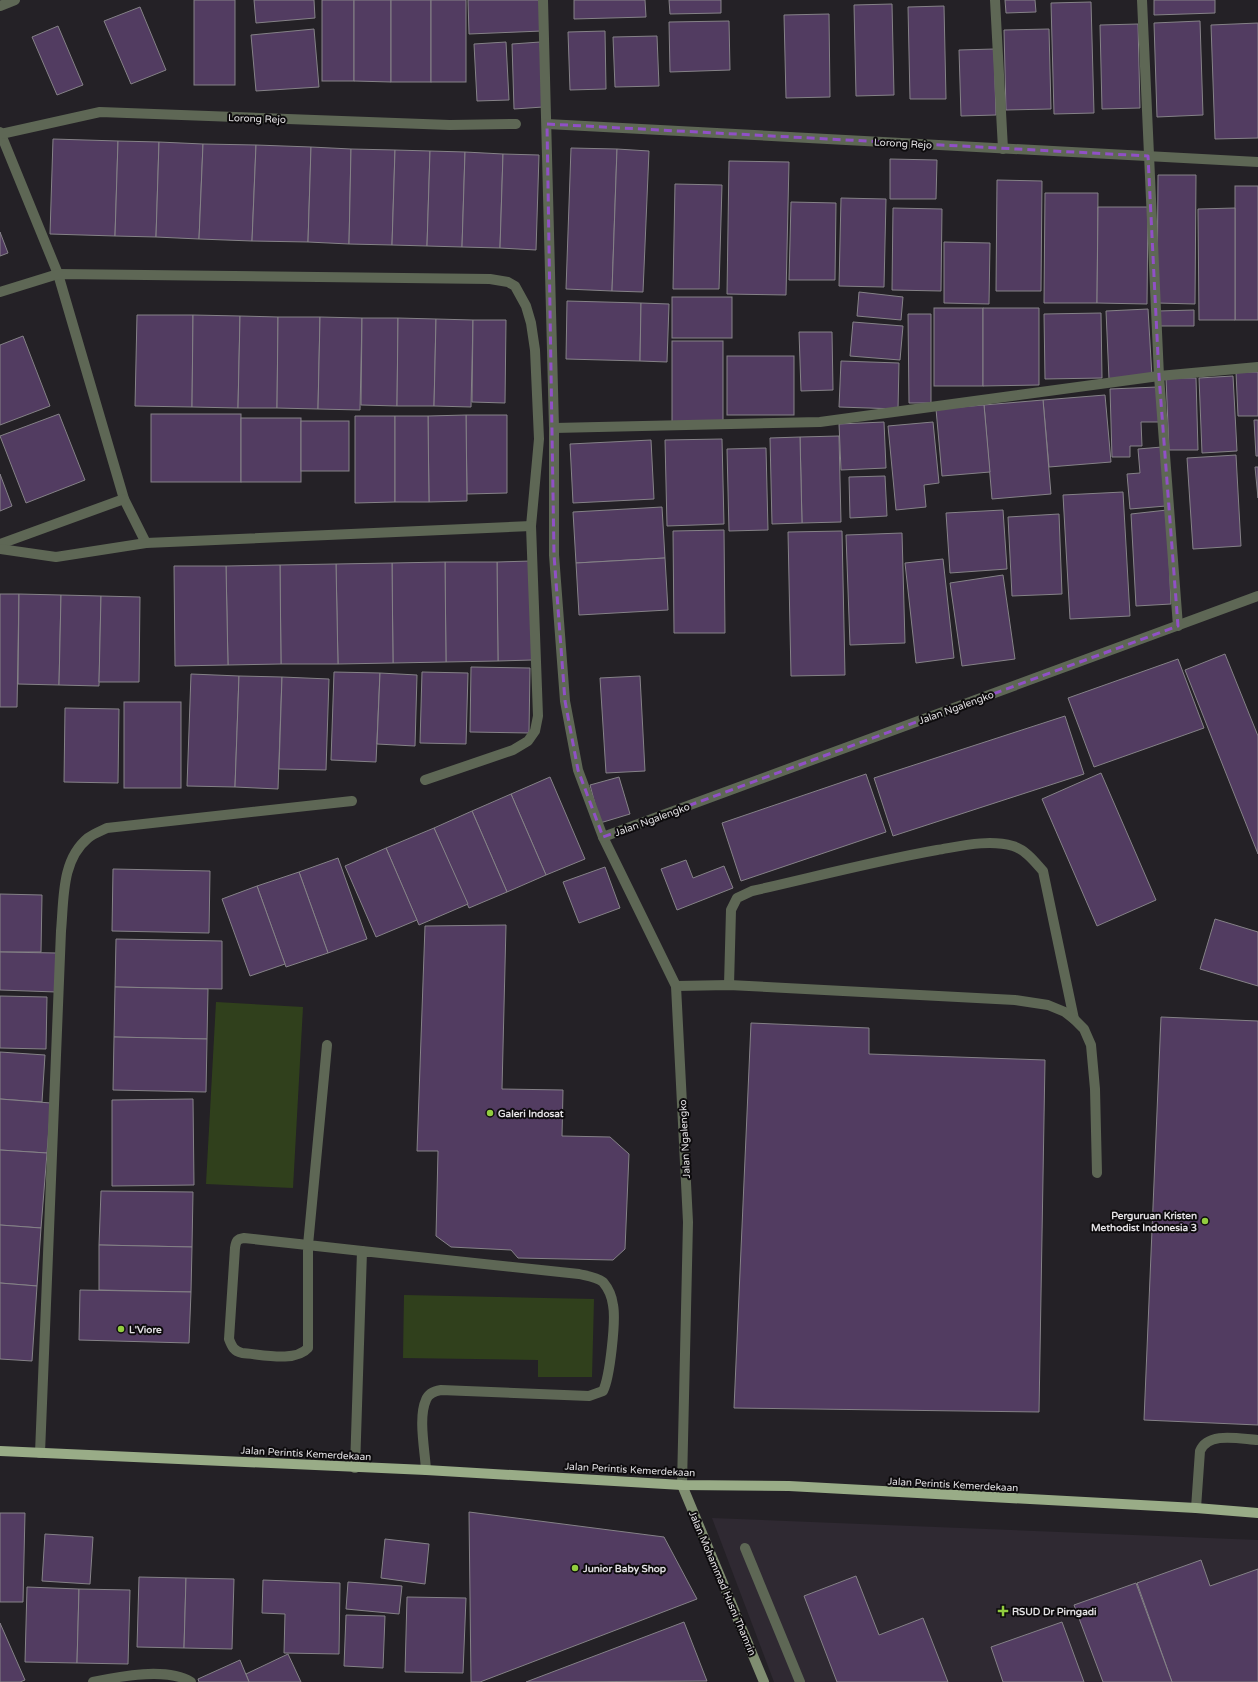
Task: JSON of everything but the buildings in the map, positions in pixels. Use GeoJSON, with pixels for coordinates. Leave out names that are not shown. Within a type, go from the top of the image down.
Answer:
{"type":"FeatureCollection","features":[{"type":"Feature","properties":{"kind":"main road","name":"Jalan Perintis Kemerdekaan"},"geometry":{"type":"LineString","coordinates":[[0,1451],[426,1470],[682,1485],[789,1486],[1196,1508],[1258,1513]]}},
{"type":"Feature","properties":{"kind":"main road","name":"Jalan Mohammad Husni Thamrin"},"geometry":{"type":"LineString","coordinates":[[682,1485],[764,1682]]}},
{"type":"Feature","properties":{"kind":"street"},"geometry":{"type":"LineString","coordinates":[[0,6],[15,0]]}},
{"type":"Feature","properties":{"kind":"street"},"geometry":{"type":"LineString","coordinates":[[543,0],[554,428],[554,555],[565,701],[578,770],[603,837]]}},
{"type":"Feature","properties":{"kind":"street"},"geometry":{"type":"LineString","coordinates":[[995,0],[1003,149]]}},
{"type":"Feature","properties":{"kind":"street"},"geometry":{"type":"LineString","coordinates":[[1142,0],[1159,376],[1178,626]]}},
{"type":"Feature","properties":{"kind":"street","name":"Lorong Rejo"},"geometry":{"type":"LineString","coordinates":[[1,133],[100,112],[450,125],[516,124]]}},
{"type":"Feature","properties":{"kind":"street","name":"Lorong Rejo"},"geometry":{"type":"LineString","coordinates":[[547,124],[1258,162]]}},
{"type":"Feature","properties":{"kind":"street"},"geometry":{"type":"LineString","coordinates":[[1,133],[58,274],[124,499],[146,543]]}},
{"type":"Feature","properties":{"kind":"street"},"geometry":{"type":"LineString","coordinates":[[0,292],[58,274],[490,279],[508,282],[515,286],[526,306],[531,323],[535,350],[539,439],[531,526],[538,716],[535,731],[528,742],[513,750],[425,780]]}},
{"type":"Feature","properties":{"kind":"street"},"geometry":{"type":"LineString","coordinates":[[554,428],[820,422],[1159,376],[1258,367]]}},
{"type":"Feature","properties":{"kind":"street"},"geometry":{"type":"LineString","coordinates":[[0,544],[124,499]]}},
{"type":"Feature","properties":{"kind":"street"},"geometry":{"type":"LineString","coordinates":[[0,549],[56,557],[146,543],[531,526]]}},
{"type":"Feature","properties":{"kind":"street","name":"Jalan Ngalengko"},"geometry":{"type":"LineString","coordinates":[[682,1485],[688,1222],[676,986],[603,837],[1258,596]]}},
{"type":"Feature","properties":{"kind":"street"},"geometry":{"type":"LineString","coordinates":[[40,1453],[61,931],[66,875],[75,852],[88,837],[107,828],[352,801]]}},
{"type":"Feature","properties":{"kind":"street"},"geometry":{"type":"LineString","coordinates":[[729,985],[731,910],[737,898],[752,891],[909,855],[969,844],[995,843],[1014,846],[1028,854],[1043,871],[1074,1019]]}},
{"type":"Feature","properties":{"kind":"street"},"geometry":{"type":"LineString","coordinates":[[676,986],[729,985],[1015,1000],[1048,1005],[1065,1012],[1084,1030],[1091,1045],[1095,1089],[1097,1173]]}},
{"type":"Feature","properties":{"kind":"street"},"geometry":{"type":"LineString","coordinates":[[327,1045],[308,1244],[308,1348],[304,1353],[291,1357],[236,1351],[229,1339],[235,1242],[238,1239],[244,1238],[308,1244],[579,1274],[594,1277],[602,1282],[611,1296],[614,1310],[609,1372],[603,1391],[589,1396],[441,1390],[432,1393],[426,1399],[422,1413],[426,1470]]}},
{"type":"Feature","properties":{"kind":"street"},"geometry":{"type":"LineString","coordinates":[[355,1468],[362,1251]]}},
{"type":"Feature","properties":{"kind":"street"},"geometry":{"type":"LineString","coordinates":[[1196,1508],[1200,1451],[1204,1444],[1214,1438],[1258,1440]]}},
{"type":"Feature","properties":{"kind":"street"},"geometry":{"type":"LineString","coordinates":[[745,1548],[800,1682]]}},
{"type":"Feature","properties":{"kind":"street"},"geometry":{"type":"LineString","coordinates":[[93,1682],[146,1673],[172,1676],[191,1682]]}},
{"type":"Feature","properties":{"kind":"highlighted area"},"geometry":{"type":"Polygon","coordinates":[[[547,124],[1148,156],[1159,376],[1178,626],[603,837],[578,770],[565,701],[554,555],[547,124]]]}},
{"type":"Feature","properties":{"kind":"shaded area","name":"RSUD Dr Pirngadi"},"geometry":{"type":"Polygon","coordinates":[[[712,1518],[1258,1540],[1258,1682],[774,1682],[712,1518]]]}},
{"type":"Feature","properties":{"kind":"green space"},"geometry":{"type":"Polygon","coordinates":[[[216,1002],[303,1007],[293,1188],[206,1184],[216,1002]]]}},
{"type":"Feature","properties":{"kind":"green space"},"geometry":{"type":"Polygon","coordinates":[[[404,1295],[594,1299],[592,1377],[538,1377],[538,1360],[403,1358],[404,1295]]]}},
{"type":"Feature","properties":{"kind":"place","name":"Galeri Indosat"},"geometry":{"type":"Point","coordinates":[490,1113]}},
{"type":"Feature","properties":{"kind":"place","name":"Perguruan Kristen Methodist Indonesia 3"},"geometry":{"type":"Point","coordinates":[1205,1221]}},
{"type":"Feature","properties":{"kind":"place","name":"L'Viore"},"geometry":{"type":"Point","coordinates":[121,1329]}},
{"type":"Feature","properties":{"kind":"place","name":"Junior Baby Shop"},"geometry":{"type":"Point","coordinates":[575,1568]}},
{"type":"Feature","properties":{"kind":"place","name":"RSUD Dr Pirngadi"},"geometry":{"type":"Point","coordinates":[1003,1611]}}]}
